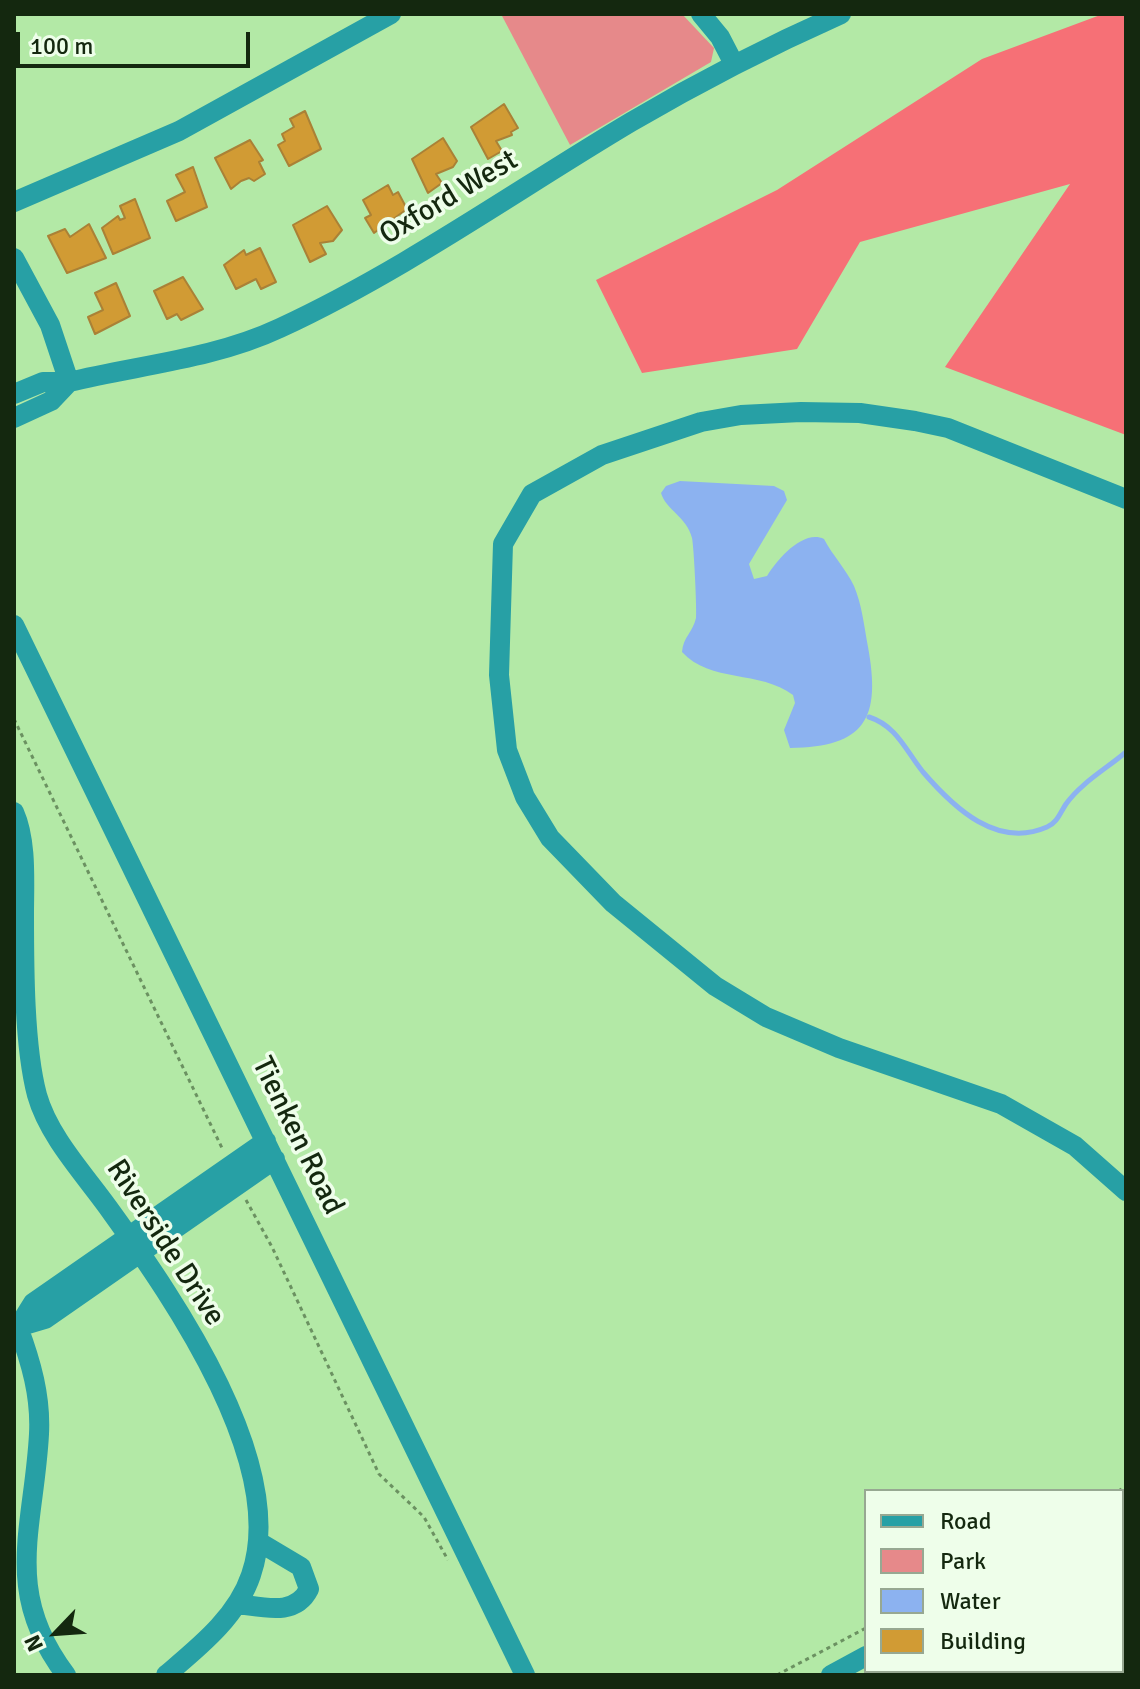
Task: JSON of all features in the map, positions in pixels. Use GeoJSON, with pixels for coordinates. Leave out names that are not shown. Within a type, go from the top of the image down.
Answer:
{"type":"FeatureCollection","features":[{"type":"Feature","properties":{"kind":"street"},"geometry":{"type":"LineString","coordinates":[[14,202],[179,131],[391,14]]}},
{"type":"Feature","properties":{"kind":"street"},"geometry":{"type":"LineString","coordinates":[[701,14],[720,37],[734,64]]}},
{"type":"Feature","properties":{"kind":"street","name":"Oxford West"},"geometry":{"type":"LineString","coordinates":[[14,394],[43,382],[69,382],[231,347],[279,328],[401,263],[632,122],[734,64],[841,14]]}},
{"type":"Feature","properties":{"kind":"street"},"geometry":{"type":"LineString","coordinates":[[14,258],[50,325],[69,382]]}},
{"type":"Feature","properties":{"kind":"street","name":"Oxford West"},"geometry":{"type":"LineString","coordinates":[[14,418],[51,401],[69,382]]}},
{"type":"Feature","properties":{"kind":"street"},"geometry":{"type":"LineString","coordinates":[[1126,499],[948,428],[915,421],[860,413],[778,412],[701,422],[602,455],[561,475],[532,494],[503,544],[499,675],[507,750],[525,797],[550,838],[613,903],[715,986],[766,1017],[839,1048],[1001,1104],[1075,1146],[1126,1191]]}},
{"type":"Feature","properties":{"kind":"street","name":"Tienken Road"},"geometry":{"type":"LineString","coordinates":[[14,625],[525,1675]]}},
{"type":"Feature","properties":{"kind":"street","name":"Riverside Drive"},"geometry":{"type":"LineString","coordinates":[[14,812],[23,858],[20,983],[38,1096],[58,1136],[135,1244],[181,1318],[244,1441],[257,1488],[259,1542],[251,1575],[237,1604],[199,1648],[166,1675]]}},
{"type":"Feature","properties":{"kind":"street"},"geometry":{"type":"LineString","coordinates":[[66,1675],[41,1636],[29,1601],[26,1549],[39,1435],[38,1402],[30,1359],[16,1328],[33,1303],[135,1244],[271,1150]]}},
{"type":"Feature","properties":{"kind":"street"},"geometry":{"type":"LineString","coordinates":[[237,1604],[294,1607],[304,1600],[309,1589],[301,1567],[259,1542]]}},
{"type":"Feature","properties":{"kind":"street"},"geometry":{"type":"LineString","coordinates":[[831,1675],[864,1657]]}},
{"type":"Feature","properties":{"kind":"path"},"geometry":{"type":"LineString","coordinates":[[777,1675],[864,1629]]}},
{"type":"Feature","properties":{"kind":"green space"},"geometry":{"type":"Polygon","coordinates":[[[501,14],[682,14],[714,48],[711,62],[570,145],[501,14]]]}},
{"type":"Feature","properties":{"kind":"shaded area"},"geometry":{"type":"Polygon","coordinates":[[[1103,14],[1126,14],[1126,435],[945,367],[1070,184],[860,242],[797,349],[642,373],[596,280],[777,190],[982,59],[1103,14]]]}},
{"type":"Feature","properties":{"kind":"water"},"geometry":{"type":"Polygon","coordinates":[[[680,481],[774,486],[784,491],[787,500],[749,564],[754,579],[767,576],[799,542],[816,537],[824,539],[857,593],[871,672],[869,710],[852,734],[836,742],[790,748],[784,730],[795,703],[793,695],[766,682],[707,668],[693,662],[682,652],[696,618],[693,544],[686,524],[661,493],[666,486],[680,481]]]}},
{"type":"Feature","properties":{"kind":"building"},"geometry":{"type":"Polygon","coordinates":[[[504,104],[518,128],[511,132],[512,135],[496,141],[502,151],[488,159],[471,127],[504,104]]]}},
{"type":"Feature","properties":{"kind":"building"},"geometry":{"type":"Polygon","coordinates":[[[305,111],[321,149],[289,166],[278,145],[285,141],[282,134],[294,127],[290,119],[305,111]]]}},
{"type":"Feature","properties":{"kind":"building"},"geometry":{"type":"Polygon","coordinates":[[[443,138],[457,161],[453,167],[436,174],[442,183],[428,193],[412,159],[443,138]]]}},
{"type":"Feature","properties":{"kind":"building"},"geometry":{"type":"Polygon","coordinates":[[[250,140],[263,160],[259,162],[265,174],[254,181],[249,178],[241,181],[231,189],[215,158],[250,140]]]}},
{"type":"Feature","properties":{"kind":"building"},"geometry":{"type":"Polygon","coordinates":[[[193,167],[207,207],[176,221],[167,201],[185,192],[176,175],[193,167]]]}},
{"type":"Feature","properties":{"kind":"building"},"geometry":{"type":"Polygon","coordinates":[[[388,185],[393,195],[398,192],[407,209],[374,233],[365,218],[371,215],[363,200],[388,185]]]}},
{"type":"Feature","properties":{"kind":"building"},"geometry":{"type":"Polygon","coordinates":[[[135,199],[150,238],[113,254],[102,228],[118,216],[120,220],[125,218],[120,206],[135,199]]]}},
{"type":"Feature","properties":{"kind":"building"},"geometry":{"type":"Polygon","coordinates":[[[327,206],[342,230],[333,241],[320,243],[326,254],[310,262],[293,225],[327,206]]]}},
{"type":"Feature","properties":{"kind":"building"},"geometry":{"type":"Polygon","coordinates":[[[89,224],[106,258],[67,273],[48,236],[65,229],[70,237],[89,224]]]}},
{"type":"Feature","properties":{"kind":"building"},"geometry":{"type":"Polygon","coordinates":[[[260,248],[276,282],[261,289],[256,279],[236,289],[224,265],[244,250],[246,255],[260,248]]]}},
{"type":"Feature","properties":{"kind":"building"},"geometry":{"type":"Polygon","coordinates":[[[183,277],[203,309],[181,320],[177,314],[167,319],[154,291],[183,277]]]}},
{"type":"Feature","properties":{"kind":"building"},"geometry":{"type":"Polygon","coordinates":[[[116,283],[130,316],[95,334],[88,317],[103,310],[95,293],[116,283]]]}},
{"type":"Feature","properties":{"kind":"waterway"},"geometry":{"type":"LineString","coordinates":[[869,717],[894,733],[948,799],[978,821],[1011,833],[1029,832],[1050,825],[1079,789],[1126,752]]}}]}
